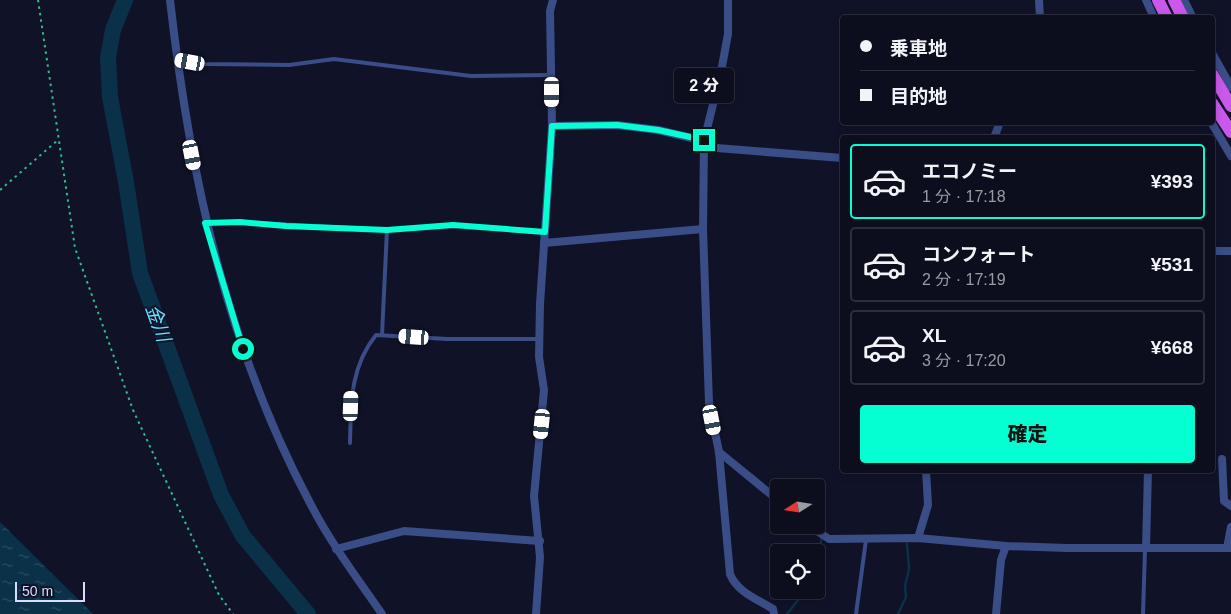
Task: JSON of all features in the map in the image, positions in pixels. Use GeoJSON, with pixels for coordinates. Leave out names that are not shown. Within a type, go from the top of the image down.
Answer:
{"type":"FeatureCollection","features":[{"type":"Feature","properties":{"kind":"highway"},"geometry":{"type":"LineString","coordinates":[[1158,0],[1166,15]]}},
{"type":"Feature","properties":{"kind":"highway"},"geometry":{"type":"LineString","coordinates":[[1174,0],[1182,15]]}},
{"type":"Feature","properties":{"kind":"highway"},"geometry":{"type":"LineString","coordinates":[[1215,79],[1231,106]]}},
{"type":"Feature","properties":{"kind":"highway"},"geometry":{"type":"LineString","coordinates":[[1215,107],[1231,132]]}},
{"type":"Feature","properties":{"kind":"street"},"geometry":{"type":"LineString","coordinates":[[170,0],[183,108],[205,223],[237,331],[256,384],[285,454],[310,505],[336,549],[382,614]]}},
{"type":"Feature","properties":{"kind":"street"},"geometry":{"type":"LineString","coordinates":[[536,614],[540,541],[534,496],[544,390],[539,358],[539,339],[552,126],[550,11],[552,0]]}},
{"type":"Feature","properties":{"kind":"street"},"geometry":{"type":"LineString","coordinates":[[728,0],[728,34],[704,144],[703,229],[709,403],[718,452],[730,574],[734,583],[741,590],[773,609],[774,614]]}},
{"type":"Feature","properties":{"kind":"street"},"geometry":{"type":"LineString","coordinates":[[1039,0],[1040,15]]}},
{"type":"Feature","properties":{"kind":"street"},"geometry":{"type":"LineString","coordinates":[[1146,0],[1153,15]]}},
{"type":"Feature","properties":{"kind":"street"},"geometry":{"type":"LineString","coordinates":[[1184,0],[1192,15]]}},
{"type":"Feature","properties":{"kind":"street"},"geometry":{"type":"LineString","coordinates":[[1215,58],[1231,87]]}},
{"type":"Feature","properties":{"kind":"street"},"geometry":{"type":"LineString","coordinates":[[552,126],[617,125],[658,130],[704,144],[840,158]]}},
{"type":"Feature","properties":{"kind":"street"},"geometry":{"type":"LineString","coordinates":[[1213,125],[1231,156]]}},
{"type":"Feature","properties":{"kind":"street"},"geometry":{"type":"LineString","coordinates":[[544,243],[703,229]]}},
{"type":"Feature","properties":{"kind":"street"},"geometry":{"type":"LineString","coordinates":[[1215,251],[1231,251]]}},
{"type":"Feature","properties":{"kind":"street"},"geometry":{"type":"LineString","coordinates":[[718,452],[770,494]]}},
{"type":"Feature","properties":{"kind":"street"},"geometry":{"type":"LineString","coordinates":[[1222,459],[1224,501],[1231,506]]}},
{"type":"Feature","properties":{"kind":"street"},"geometry":{"type":"LineString","coordinates":[[918,538],[928,505],[926,473]]}},
{"type":"Feature","properties":{"kind":"street"},"geometry":{"type":"LineString","coordinates":[[1146,548],[1148,473]]}},
{"type":"Feature","properties":{"kind":"street"},"geometry":{"type":"LineString","coordinates":[[821,534],[829,540],[918,538],[1006,546],[1229,548],[1231,527]]}},
{"type":"Feature","properties":{"kind":"street"},"geometry":{"type":"LineString","coordinates":[[336,549],[404,531],[540,541]]}},
{"type":"Feature","properties":{"kind":"street"},"geometry":{"type":"LineString","coordinates":[[996,614],[1001,560],[1006,546]]}},
{"type":"Feature","properties":{"kind":"lane"},"geometry":{"type":"LineString","coordinates":[[176,59],[204,64],[289,66],[334,60],[471,76],[552,75]]}},
{"type":"Feature","properties":{"kind":"lane"},"geometry":{"type":"LineString","coordinates":[[205,223],[240,222],[387,230],[453,225],[545,232]]}},
{"type":"Feature","properties":{"kind":"lane"},"geometry":{"type":"LineString","coordinates":[[382,334],[387,230]]}},
{"type":"Feature","properties":{"kind":"lane"},"geometry":{"type":"LineString","coordinates":[[350,443],[352,387],[367,346],[376,335],[447,339],[539,339]]}},
{"type":"Feature","properties":{"kind":"lane"},"geometry":{"type":"LineString","coordinates":[[856,614],[866,540]]}},
{"type":"Feature","properties":{"kind":"lane"},"geometry":{"type":"LineString","coordinates":[[1143,614],[1146,548]]}},
{"type":"Feature","properties":{"kind":"path"},"geometry":{"type":"LineString","coordinates":[[38,0],[74,248],[133,410],[220,595],[232,614]]}},
{"type":"Feature","properties":{"kind":"path"},"geometry":{"type":"LineString","coordinates":[[0,190],[58,140]]}},
{"type":"Feature","properties":{"kind":"water"},"geometry":{"type":"Polygon","coordinates":[[[0,522],[93,614],[0,614],[0,522]]]}},
{"type":"Feature","properties":{"kind":"waterway","name":"金川"},"geometry":{"type":"LineString","coordinates":[[125,0],[113,30],[108,57],[110,97],[140,273],[221,495],[243,536],[308,614]]}},
{"type":"Feature","properties":{"kind":"waterway"},"geometry":{"type":"LineString","coordinates":[[820,544],[822,536]]}},
{"type":"Feature","properties":{"kind":"waterway"},"geometry":{"type":"LineString","coordinates":[[898,614],[906,597],[905,586],[909,569],[907,544]]}},
{"type":"Feature","properties":{"kind":"waterway"},"geometry":{"type":"LineString","coordinates":[[787,614],[799,599]]}},
{"type":"Feature","properties":{"kind":"route"},"geometry":{"type":"LineString","coordinates":[[243,349],[205,223],[240,222],[387,230],[453,225],[545,232],[552,126],[617,125],[658,130],[704,140]]}}]}
